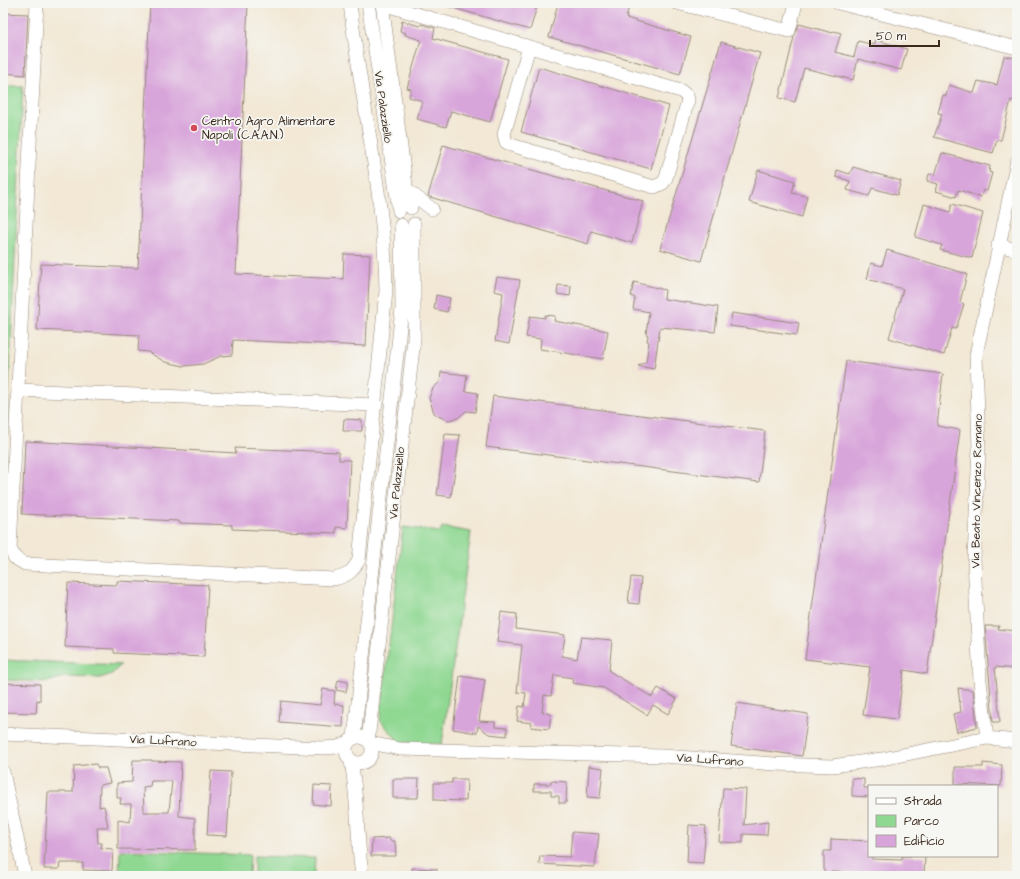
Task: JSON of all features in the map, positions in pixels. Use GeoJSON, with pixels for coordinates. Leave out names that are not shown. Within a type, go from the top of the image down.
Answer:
{"type":"FeatureCollection","features":[{"type":"Feature","properties":{"kind":"street"},"geometry":{"type":"LineString","coordinates":[[37,3],[10,549],[15,558],[24,564],[334,578],[346,576],[353,571],[359,560],[376,405],[386,291],[386,272],[377,188],[350,3]]}},
{"type":"Feature","properties":{"kind":"street","name":"Via Palazziello"},"geometry":{"type":"LineString","coordinates":[[362,876],[356,798],[350,750],[402,309],[409,217],[368,3]]}},
{"type":"Feature","properties":{"kind":"street"},"geometry":{"type":"LineString","coordinates":[[677,3],[789,31],[796,3]]}},
{"type":"Feature","properties":{"kind":"street"},"geometry":{"type":"LineString","coordinates":[[838,3],[1017,48]]}},
{"type":"Feature","properties":{"kind":"street"},"geometry":{"type":"LineString","coordinates":[[382,4],[529,47],[685,93],[688,100],[666,178],[663,183],[654,187],[511,145],[506,142],[504,134],[529,47]]}},
{"type":"Feature","properties":{"kind":"street","name":"Via Palazziello"},"geometry":{"type":"LineString","coordinates":[[356,798],[369,750],[414,339],[407,190],[382,4]]}},
{"type":"Feature","properties":{"kind":"street","name":"Via Beato Vincenzo Romano"},"geometry":{"type":"LineString","coordinates":[[986,738],[980,681],[974,559],[979,449],[976,355],[998,245],[1012,202],[1017,162]]}},
{"type":"Feature","properties":{"kind":"street"},"geometry":{"type":"LineString","coordinates":[[407,190],[432,209]]}},
{"type":"Feature","properties":{"kind":"street"},"geometry":{"type":"LineString","coordinates":[[998,245],[1017,250]]}},
{"type":"Feature","properties":{"kind":"street"},"geometry":{"type":"LineString","coordinates":[[18,390],[376,405]]}},
{"type":"Feature","properties":{"kind":"street","name":"Via Lufrano"},"geometry":{"type":"LineString","coordinates":[[3,734],[350,750],[362,738],[369,750]]}},
{"type":"Feature","properties":{"kind":"street","name":"Via Lufrano"},"geometry":{"type":"LineString","coordinates":[[369,750],[400,749],[663,756],[775,764],[832,766],[882,759],[986,738],[1017,741]]}},
{"type":"Feature","properties":{"kind":"street","name":"Via Lufrano"},"geometry":{"type":"LineString","coordinates":[[350,750],[360,764],[369,750]]}},
{"type":"Feature","properties":{"kind":"street"},"geometry":{"type":"LineString","coordinates":[[3,772],[26,876]]}},
{"type":"Feature","properties":{"kind":"green space"},"geometry":{"type":"Polygon","coordinates":[[[3,86],[23,86],[3,515],[3,86]]]}},
{"type":"Feature","properties":{"kind":"green space"},"geometry":{"type":"Polygon","coordinates":[[[403,527],[440,532],[442,527],[471,532],[442,744],[399,742],[380,720],[403,527]]]}},
{"type":"Feature","properties":{"kind":"green space"},"geometry":{"type":"Polygon","coordinates":[[[3,660],[121,665],[112,674],[100,678],[64,677],[47,682],[3,680],[3,660]]]}},
{"type":"Feature","properties":{"kind":"green space"},"geometry":{"type":"Polygon","coordinates":[[[120,850],[250,855],[249,876],[119,876],[120,850]]]}},
{"type":"Feature","properties":{"kind":"green space"},"geometry":{"type":"Polygon","coordinates":[[[254,856],[315,858],[314,876],[254,876],[254,856]]]}},
{"type":"Feature","properties":{"kind":"building","name":"Centro Agro Alimentare Napoli (C.A.A.N.)"},"geometry":{"type":"Polygon","coordinates":[[[150,3],[248,3],[236,274],[343,279],[344,254],[370,255],[366,346],[233,340],[232,355],[221,356],[203,364],[184,366],[165,362],[148,352],[138,351],[139,335],[37,330],[41,264],[138,268],[150,3]]]}},
{"type":"Feature","properties":{"kind":"building"},"geometry":{"type":"Polygon","coordinates":[[[443,3],[518,3],[529,6],[530,3],[538,3],[530,30],[443,5],[443,3]]]}},
{"type":"Feature","properties":{"kind":"building"},"geometry":{"type":"Polygon","coordinates":[[[558,3],[630,3],[626,18],[691,37],[680,74],[549,37],[558,3]]]}},
{"type":"Feature","properties":{"kind":"building"},"geometry":{"type":"Polygon","coordinates":[[[3,13],[28,14],[25,75],[3,73],[3,13]]]}},
{"type":"Feature","properties":{"kind":"building"},"geometry":{"type":"Polygon","coordinates":[[[402,21],[435,28],[433,38],[508,59],[490,122],[451,111],[446,127],[417,119],[422,101],[409,97],[411,89],[407,88],[421,40],[405,35],[406,33],[400,31],[402,21]]]}},
{"type":"Feature","properties":{"kind":"building"},"geometry":{"type":"Polygon","coordinates":[[[799,24],[833,33],[834,31],[841,33],[835,52],[854,57],[858,41],[874,45],[876,40],[907,49],[901,70],[858,59],[853,80],[804,68],[795,102],[779,98],[794,37],[799,24]]]}},
{"type":"Feature","properties":{"kind":"building"},"geometry":{"type":"Polygon","coordinates":[[[721,42],[760,53],[701,261],[660,249],[721,42]]]}},
{"type":"Feature","properties":{"kind":"building"},"geometry":{"type":"Polygon","coordinates":[[[1004,56],[1017,58],[1017,102],[1011,100],[1001,140],[997,140],[993,153],[934,137],[942,114],[938,113],[943,95],[946,96],[949,85],[974,93],[978,81],[997,85],[1004,56]]]}},
{"type":"Feature","properties":{"kind":"building"},"geometry":{"type":"Polygon","coordinates":[[[539,67],[669,106],[651,169],[521,132],[539,67]]]}},
{"type":"Feature","properties":{"kind":"building"},"geometry":{"type":"Polygon","coordinates":[[[443,145],[643,201],[632,243],[591,231],[588,244],[428,196],[443,145]]]}},
{"type":"Feature","properties":{"kind":"building"},"geometry":{"type":"Polygon","coordinates":[[[942,153],[990,166],[989,172],[992,173],[987,191],[983,190],[981,197],[958,190],[956,197],[936,191],[938,184],[927,181],[929,174],[935,175],[942,153]]]}},
{"type":"Feature","properties":{"kind":"building"},"geometry":{"type":"Polygon","coordinates":[[[853,167],[901,181],[897,195],[872,188],[869,196],[847,190],[850,181],[836,177],[837,170],[850,174],[853,167]]]}},
{"type":"Feature","properties":{"kind":"building"},"geometry":{"type":"Polygon","coordinates":[[[758,170],[795,181],[792,193],[807,196],[802,217],[749,202],[758,170]]]}},
{"type":"Feature","properties":{"kind":"building"},"geometry":{"type":"Polygon","coordinates":[[[924,204],[950,212],[952,204],[983,213],[972,258],[940,250],[942,245],[915,237],[924,204]]]}},
{"type":"Feature","properties":{"kind":"building"},"geometry":{"type":"Polygon","coordinates":[[[887,250],[967,274],[960,302],[964,304],[956,329],[952,328],[944,355],[889,338],[903,289],[867,279],[871,263],[882,266],[887,250]]]}},
{"type":"Feature","properties":{"kind":"building"},"geometry":{"type":"Polygon","coordinates":[[[497,277],[520,280],[509,344],[495,341],[503,293],[494,291],[497,277]]]}},
{"type":"Feature","properties":{"kind":"building"},"geometry":{"type":"Polygon","coordinates":[[[634,282],[665,290],[664,299],[718,307],[715,332],[660,327],[654,369],[638,366],[646,362],[649,342],[647,341],[648,335],[646,334],[649,312],[633,309],[635,298],[631,296],[634,282]]]}},
{"type":"Feature","properties":{"kind":"building"},"geometry":{"type":"Polygon","coordinates":[[[558,285],[571,286],[570,296],[557,294],[558,285]]]}},
{"type":"Feature","properties":{"kind":"building"},"geometry":{"type":"Polygon","coordinates":[[[436,295],[450,298],[447,312],[434,309],[436,295]]]}},
{"type":"Feature","properties":{"kind":"building"},"geometry":{"type":"Polygon","coordinates":[[[732,313],[799,323],[797,335],[730,326],[732,313]]]}},
{"type":"Feature","properties":{"kind":"building"},"geometry":{"type":"Polygon","coordinates":[[[545,315],[555,316],[554,321],[608,331],[603,359],[540,349],[541,339],[526,337],[530,316],[545,318],[545,315]]]}},
{"type":"Feature","properties":{"kind":"building"},"geometry":{"type":"Polygon","coordinates":[[[846,361],[943,374],[937,426],[960,430],[927,674],[904,670],[897,719],[863,715],[870,667],[805,659],[846,361]]]}},
{"type":"Feature","properties":{"kind":"building"},"geometry":{"type":"Polygon","coordinates":[[[441,372],[467,375],[465,391],[478,393],[475,412],[466,411],[458,418],[448,420],[434,413],[429,398],[433,388],[440,382],[441,372]]]}},
{"type":"Feature","properties":{"kind":"building"},"geometry":{"type":"Polygon","coordinates":[[[493,396],[765,431],[759,482],[486,447],[493,396]]]}},
{"type":"Feature","properties":{"kind":"building"},"geometry":{"type":"Polygon","coordinates":[[[344,419],[362,420],[362,431],[343,431],[344,419]]]}},
{"type":"Feature","properties":{"kind":"building"},"geometry":{"type":"Polygon","coordinates":[[[445,434],[460,435],[451,497],[437,495],[445,434]]]}},
{"type":"Feature","properties":{"kind":"building"},"geometry":{"type":"Polygon","coordinates":[[[25,441],[236,453],[235,448],[339,452],[339,460],[350,460],[347,528],[336,527],[336,533],[232,529],[232,525],[179,523],[179,521],[22,514],[25,441]]]}},
{"type":"Feature","properties":{"kind":"building"},"geometry":{"type":"Polygon","coordinates":[[[631,577],[641,578],[639,604],[628,603],[631,577]]]}},
{"type":"Feature","properties":{"kind":"building"},"geometry":{"type":"Polygon","coordinates":[[[117,581],[208,585],[204,657],[114,653],[114,649],[65,647],[68,583],[117,585],[117,581]]]}},
{"type":"Feature","properties":{"kind":"building"},"geometry":{"type":"Polygon","coordinates":[[[501,612],[517,614],[516,629],[565,635],[562,656],[577,659],[581,637],[612,640],[609,671],[652,697],[658,688],[677,699],[668,714],[653,705],[647,715],[604,688],[572,683],[573,678],[554,675],[551,696],[544,695],[542,712],[551,714],[549,729],[531,727],[532,723],[517,721],[519,706],[524,707],[526,693],[517,692],[522,645],[497,642],[501,612]]]}},
{"type":"Feature","properties":{"kind":"building"},"geometry":{"type":"Polygon","coordinates":[[[985,626],[999,626],[998,629],[1017,631],[1017,669],[995,667],[1000,722],[993,722],[985,626]]]}},
{"type":"Feature","properties":{"kind":"building"},"geometry":{"type":"Polygon","coordinates":[[[460,676],[485,680],[479,721],[495,722],[495,727],[507,728],[507,736],[489,734],[478,726],[477,733],[453,729],[460,676]]]}},
{"type":"Feature","properties":{"kind":"building"},"geometry":{"type":"Polygon","coordinates":[[[338,680],[348,682],[346,692],[336,690],[338,680]]]}},
{"type":"Feature","properties":{"kind":"building"},"geometry":{"type":"Polygon","coordinates":[[[3,683],[40,684],[40,701],[37,700],[36,713],[3,712],[3,683]]]}},
{"type":"Feature","properties":{"kind":"building"},"geometry":{"type":"Polygon","coordinates":[[[958,688],[973,690],[977,727],[957,732],[953,714],[961,712],[958,688]]]}},
{"type":"Feature","properties":{"kind":"building"},"geometry":{"type":"Polygon","coordinates":[[[323,689],[335,691],[334,704],[344,705],[343,727],[279,722],[281,701],[320,705],[323,689]]]}},
{"type":"Feature","properties":{"kind":"building"},"geometry":{"type":"Polygon","coordinates":[[[737,703],[808,714],[802,756],[731,746],[737,703]]]}},
{"type":"Feature","properties":{"kind":"building"},"geometry":{"type":"Polygon","coordinates":[[[133,760],[181,762],[179,816],[195,818],[195,850],[118,849],[118,820],[130,822],[131,804],[120,804],[121,798],[117,798],[117,783],[132,782],[133,760]],[[151,781],[150,786],[143,787],[144,812],[169,812],[172,781],[151,781]]]}},
{"type":"Feature","properties":{"kind":"building"},"geometry":{"type":"Polygon","coordinates":[[[983,763],[1002,765],[1001,786],[955,784],[955,767],[983,767],[983,763]]]}},
{"type":"Feature","properties":{"kind":"building"},"geometry":{"type":"Polygon","coordinates":[[[96,764],[98,768],[106,768],[110,783],[100,785],[99,807],[104,806],[108,827],[97,827],[98,843],[102,843],[101,848],[113,849],[112,871],[83,870],[83,863],[60,863],[59,869],[44,869],[48,792],[73,792],[74,766],[96,764]]]}},
{"type":"Feature","properties":{"kind":"building"},"geometry":{"type":"Polygon","coordinates":[[[589,766],[603,768],[600,798],[587,797],[589,766]]]}},
{"type":"Feature","properties":{"kind":"building"},"geometry":{"type":"Polygon","coordinates":[[[211,771],[231,772],[227,836],[207,835],[211,771]]]}},
{"type":"Feature","properties":{"kind":"building"},"geometry":{"type":"Polygon","coordinates":[[[852,778],[864,779],[864,788],[868,788],[868,797],[852,796],[852,778]]]}},
{"type":"Feature","properties":{"kind":"building"},"geometry":{"type":"Polygon","coordinates":[[[393,779],[419,779],[418,798],[393,798],[393,779]]]}},
{"type":"Feature","properties":{"kind":"building"},"geometry":{"type":"Polygon","coordinates":[[[452,779],[467,779],[466,801],[434,800],[434,783],[452,783],[452,779]]]}},
{"type":"Feature","properties":{"kind":"building"},"geometry":{"type":"Polygon","coordinates":[[[551,781],[567,782],[566,803],[559,803],[559,796],[551,796],[551,791],[534,791],[534,784],[551,784],[551,781]]]}},
{"type":"Feature","properties":{"kind":"building"},"geometry":{"type":"Polygon","coordinates":[[[314,785],[332,786],[331,806],[313,804],[314,785]]]}},
{"type":"Feature","properties":{"kind":"building"},"geometry":{"type":"Polygon","coordinates":[[[723,788],[746,789],[744,825],[768,822],[767,835],[743,834],[743,843],[719,842],[723,788]]]}},
{"type":"Feature","properties":{"kind":"building"},"geometry":{"type":"Polygon","coordinates":[[[689,825],[706,826],[703,863],[687,862],[689,825]]]}},
{"type":"Feature","properties":{"kind":"building"},"geometry":{"type":"Polygon","coordinates":[[[572,832],[599,834],[595,867],[539,864],[540,856],[570,857],[572,832]]]}},
{"type":"Feature","properties":{"kind":"building"},"geometry":{"type":"Polygon","coordinates":[[[390,838],[390,841],[395,841],[396,856],[371,856],[372,839],[390,838]]]}},
{"type":"Feature","properties":{"kind":"building"},"geometry":{"type":"Polygon","coordinates":[[[831,839],[868,841],[868,857],[872,857],[872,859],[902,860],[902,857],[925,857],[924,874],[831,872],[830,876],[824,876],[824,851],[831,851],[831,839]]]}},
{"type":"Feature","properties":{"kind":"building"},"geometry":{"type":"Polygon","coordinates":[[[412,868],[437,869],[437,876],[412,876],[412,868]]]}},
{"type":"Feature","properties":{"kind":"place","name":"Centro Agro Alimentare Napoli (C.A.A.N.)"},"geometry":{"type":"Point","coordinates":[194,128]}}]}
